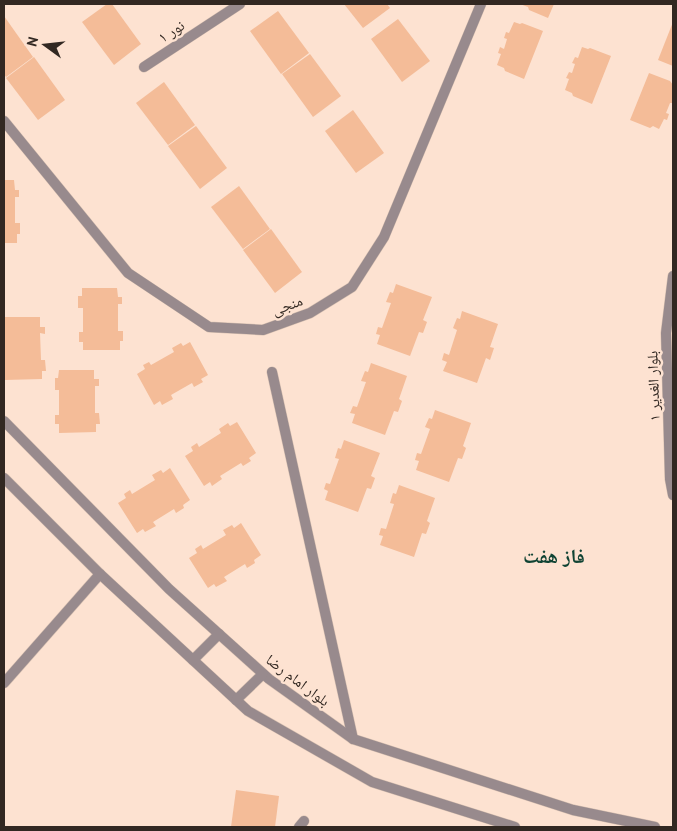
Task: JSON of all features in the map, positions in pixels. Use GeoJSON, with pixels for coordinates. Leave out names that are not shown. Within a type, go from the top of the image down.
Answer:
{"type":"FeatureCollection","features":[{"type":"Feature","properties":{"kind":"street","name":"نور ۱"},"geometry":{"type":"LineString","coordinates":[[144,66],[240,4]]}},
{"type":"Feature","properties":{"kind":"street","name":"منجی"},"geometry":{"type":"LineString","coordinates":[[4,121],[128,273],[209,328],[264,330],[310,313],[352,287],[384,237],[481,4]]}},
{"type":"Feature","properties":{"kind":"street","name":"بلوار الغدیر ۱"},"geometry":{"type":"LineString","coordinates":[[673,276],[666,333],[670,479],[673,495]]}},
{"type":"Feature","properties":{"kind":"street"},"geometry":{"type":"LineString","coordinates":[[272,372],[353,739]]}},
{"type":"Feature","properties":{"kind":"street","name":"بلوار امام رضا"},"geometry":{"type":"LineString","coordinates":[[4,421],[169,589],[263,674],[353,739],[573,810],[655,827]]}},
{"type":"Feature","properties":{"kind":"street"},"geometry":{"type":"LineString","coordinates":[[4,478],[100,574],[248,711],[372,782],[514,827]]}},
{"type":"Feature","properties":{"kind":"street"},"geometry":{"type":"LineString","coordinates":[[4,683],[100,574]]}},
{"type":"Feature","properties":{"kind":"street"},"geometry":{"type":"LineString","coordinates":[[193,660],[219,634]]}},
{"type":"Feature","properties":{"kind":"street"},"geometry":{"type":"LineString","coordinates":[[236,700],[263,674]]}},
{"type":"Feature","properties":{"kind":"building"},"geometry":{"type":"Polygon","coordinates":[[[107,4],[112,4],[141,44],[114,65],[82,22],[107,4]]]}},
{"type":"Feature","properties":{"kind":"building"},"geometry":{"type":"Polygon","coordinates":[[[344,4],[387,4],[390,8],[363,28],[344,4]]]}},
{"type":"Feature","properties":{"kind":"building"},"geometry":{"type":"Polygon","coordinates":[[[520,4],[554,4],[548,18],[520,4]]]}},
{"type":"Feature","properties":{"kind":"building"},"geometry":{"type":"Polygon","coordinates":[[[278,11],[309,53],[281,74],[250,31],[278,11]]]}},
{"type":"Feature","properties":{"kind":"building"},"geometry":{"type":"Polygon","coordinates":[[[4,16],[33,57],[6,77],[4,74],[4,16]]]}},
{"type":"Feature","properties":{"kind":"building"},"geometry":{"type":"Polygon","coordinates":[[[398,19],[430,61],[402,82],[371,39],[398,19]]]}},
{"type":"Feature","properties":{"kind":"building"},"geometry":{"type":"Polygon","coordinates":[[[514,22],[543,31],[524,79],[505,71],[504,68],[497,65],[501,54],[498,53],[500,47],[504,49],[507,39],[504,38],[506,32],[509,33],[514,22]]]}},
{"type":"Feature","properties":{"kind":"building"},"geometry":{"type":"Polygon","coordinates":[[[673,22],[673,66],[658,60],[673,22]]]}},
{"type":"Feature","properties":{"kind":"building"},"geometry":{"type":"Polygon","coordinates":[[[582,47],[611,56],[592,104],[573,96],[572,93],[565,90],[569,79],[566,78],[569,72],[572,73],[575,64],[572,63],[575,57],[578,58],[582,47]]]}},
{"type":"Feature","properties":{"kind":"building"},"geometry":{"type":"Polygon","coordinates":[[[310,54],[341,96],[313,117],[282,74],[310,54]]]}},
{"type":"Feature","properties":{"kind":"building"},"geometry":{"type":"Polygon","coordinates":[[[34,57],[65,100],[38,120],[6,78],[34,57]]]}},
{"type":"Feature","properties":{"kind":"building"},"geometry":{"type":"Polygon","coordinates":[[[649,73],[670,81],[673,85],[673,103],[670,103],[666,113],[669,114],[667,120],[664,119],[659,129],[653,126],[650,128],[630,120],[649,73]]]}},
{"type":"Feature","properties":{"kind":"building"},"geometry":{"type":"Polygon","coordinates":[[[164,82],[195,125],[168,145],[136,103],[164,82]]]}},
{"type":"Feature","properties":{"kind":"building"},"geometry":{"type":"Polygon","coordinates":[[[353,110],[384,153],[356,173],[325,131],[353,110]]]}},
{"type":"Feature","properties":{"kind":"building"},"geometry":{"type":"Polygon","coordinates":[[[196,126],[227,168],[200,189],[168,146],[196,126]]]}},
{"type":"Feature","properties":{"kind":"building"},"geometry":{"type":"Polygon","coordinates":[[[4,180],[14,180],[15,190],[19,190],[19,197],[15,197],[15,223],[20,223],[20,234],[17,234],[17,243],[4,243],[4,180]]]}},
{"type":"Feature","properties":{"kind":"building"},"geometry":{"type":"Polygon","coordinates":[[[239,186],[270,229],[243,249],[211,207],[239,186]]]}},
{"type":"Feature","properties":{"kind":"building"},"geometry":{"type":"Polygon","coordinates":[[[271,229],[302,272],[275,293],[243,250],[271,229]]]}},
{"type":"Feature","properties":{"kind":"building"},"geometry":{"type":"Polygon","coordinates":[[[396,284],[432,297],[423,320],[427,322],[423,333],[419,332],[410,356],[377,344],[380,335],[376,334],[378,327],[382,328],[391,303],[386,302],[390,292],[393,293],[396,284]]]}},
{"type":"Feature","properties":{"kind":"building"},"geometry":{"type":"Polygon","coordinates":[[[82,288],[117,288],[118,297],[122,297],[122,304],[118,304],[118,331],[123,331],[123,341],[120,341],[120,350],[83,350],[83,342],[79,342],[79,332],[83,332],[83,308],[78,308],[78,296],[82,296],[82,288]]]}},
{"type":"Feature","properties":{"kind":"building"},"geometry":{"type":"Polygon","coordinates":[[[462,311],[498,324],[490,347],[494,348],[490,360],[486,358],[477,383],[443,371],[447,362],[442,360],[444,353],[449,355],[457,330],[453,328],[457,318],[460,319],[462,311]]]}},
{"type":"Feature","properties":{"kind":"building"},"geometry":{"type":"Polygon","coordinates":[[[4,317],[40,317],[40,327],[45,327],[45,334],[40,333],[41,360],[45,360],[46,371],[42,371],[42,379],[5,380],[4,317]]]}},
{"type":"Feature","properties":{"kind":"building"},"geometry":{"type":"Polygon","coordinates":[[[190,342],[208,375],[201,379],[203,382],[194,387],[192,383],[171,395],[173,399],[162,405],[160,401],[154,405],[137,374],[145,369],[143,365],[149,362],[151,365],[174,352],[172,348],[181,343],[183,346],[190,342]]]}},
{"type":"Feature","properties":{"kind":"building"},"geometry":{"type":"Polygon","coordinates":[[[371,363],[407,376],[399,399],[402,401],[398,412],[394,411],[385,435],[352,423],[355,414],[350,413],[353,406],[357,407],[366,382],[361,381],[365,371],[368,372],[371,363]]]}},
{"type":"Feature","properties":{"kind":"building"},"geometry":{"type":"Polygon","coordinates":[[[59,370],[94,370],[94,379],[99,379],[99,386],[95,386],[95,413],[99,413],[100,424],[96,424],[96,432],[59,433],[59,424],[55,424],[55,415],[59,415],[59,390],[55,390],[55,378],[58,378],[59,370]]]}},
{"type":"Feature","properties":{"kind":"building"},"geometry":{"type":"Polygon","coordinates":[[[435,410],[471,423],[463,446],[466,448],[462,459],[458,458],[449,482],[416,470],[419,461],[415,460],[417,453],[421,454],[430,429],[425,427],[429,418],[432,419],[435,410]]]}},
{"type":"Feature","properties":{"kind":"building"},"geometry":{"type":"Polygon","coordinates":[[[237,422],[256,453],[249,458],[251,461],[243,466],[241,463],[220,476],[222,479],[212,486],[210,482],[204,486],[185,456],[193,451],[191,447],[197,443],[199,447],[221,433],[219,429],[228,423],[230,426],[237,422]]]}},
{"type":"Feature","properties":{"kind":"building"},"geometry":{"type":"Polygon","coordinates":[[[344,440],[380,453],[371,476],[375,478],[371,489],[367,488],[358,512],[325,500],[328,491],[324,489],[326,483],[330,484],[339,459],[335,458],[338,448],[341,449],[344,440]]]}},
{"type":"Feature","properties":{"kind":"building"},"geometry":{"type":"Polygon","coordinates":[[[170,468],[190,500],[183,505],[184,508],[176,513],[174,509],[153,522],[156,526],[145,532],[143,529],[137,533],[118,503],[126,498],[124,494],[130,490],[132,494],[155,480],[152,475],[161,470],[163,473],[170,468]]]}},
{"type":"Feature","properties":{"kind":"building"},"geometry":{"type":"Polygon","coordinates":[[[399,485],[435,498],[427,521],[430,523],[426,534],[422,533],[414,557],[380,545],[383,536],[379,535],[381,528],[386,529],[394,504],[390,503],[393,493],[396,494],[399,485]]]}},
{"type":"Feature","properties":{"kind":"building"},"geometry":{"type":"Polygon","coordinates":[[[241,523],[261,555],[254,560],[255,563],[247,568],[245,564],[224,577],[227,581],[216,587],[214,584],[208,588],[189,558],[197,553],[195,549],[201,545],[203,549],[226,535],[223,530],[232,525],[234,528],[241,523]]]}},
{"type":"Feature","properties":{"kind":"building"},"geometry":{"type":"Polygon","coordinates":[[[236,790],[279,796],[275,827],[231,827],[236,790]]]}},
{"type":"Feature","properties":{"kind":"district","name":"فاز هفت"},"geometry":{"type":"Point","coordinates":[554,556]}}]}
